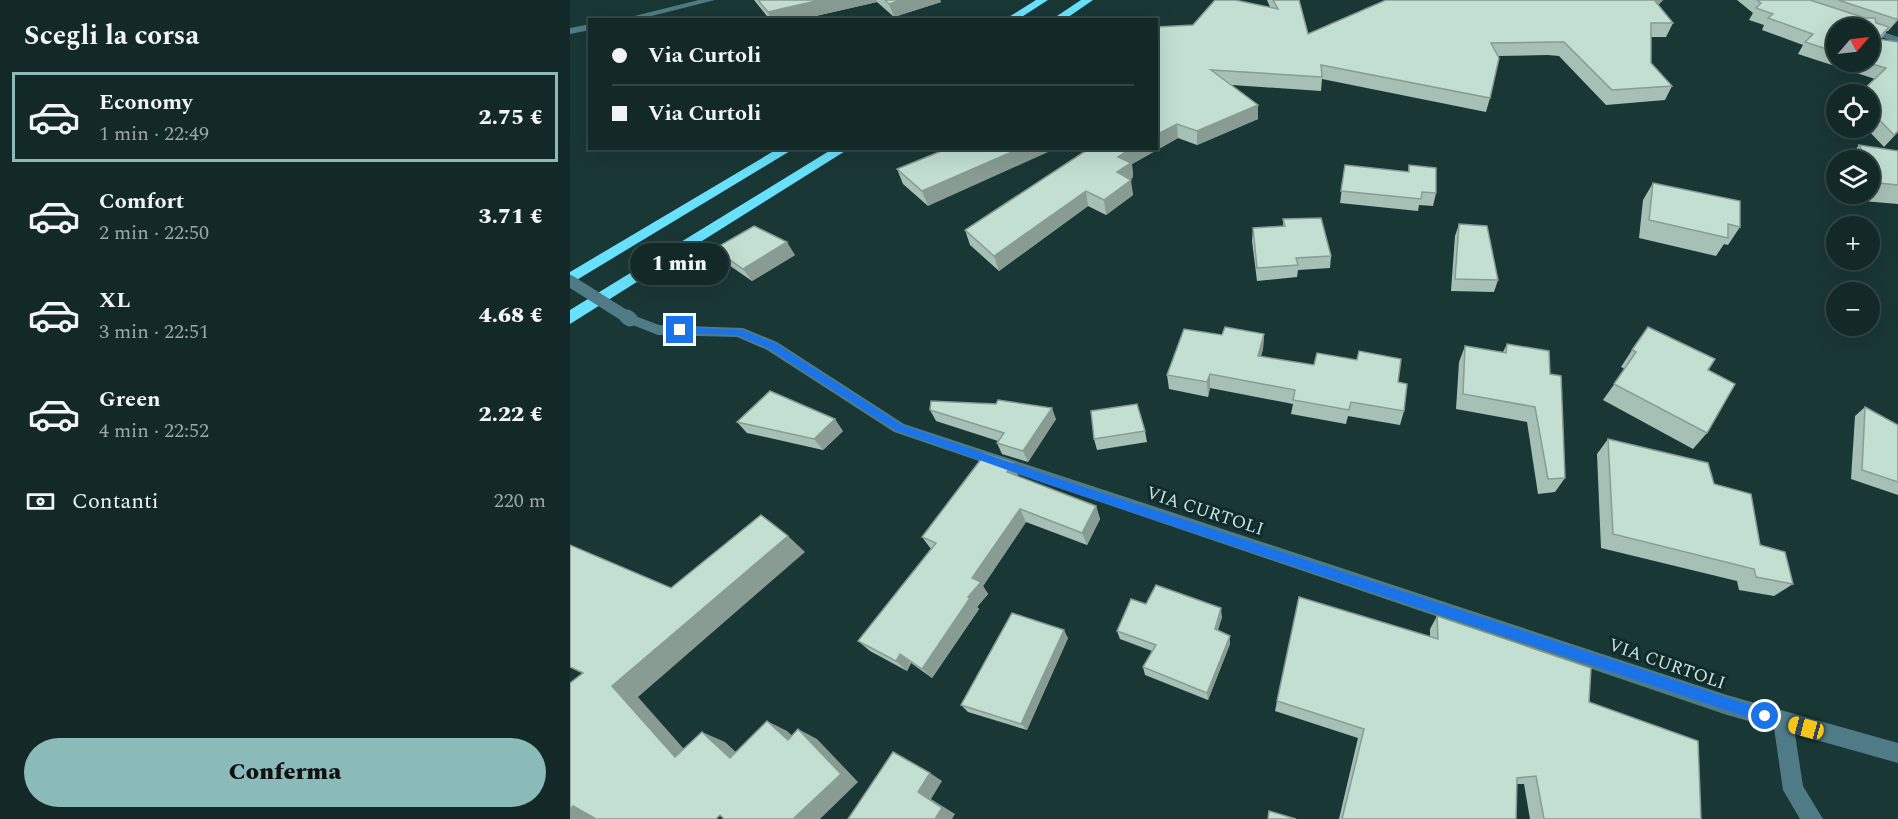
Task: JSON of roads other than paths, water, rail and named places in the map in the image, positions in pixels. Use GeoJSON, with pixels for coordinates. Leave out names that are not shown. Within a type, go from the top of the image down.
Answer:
{"type":"FeatureCollection","features":[{"type":"Feature","properties":{"kind":"highway"},"geometry":{"type":"LineString","coordinates":[[1012,18],[1043,0]]}},
{"type":"Feature","properties":{"kind":"highway"},"geometry":{"type":"LineString","coordinates":[[1059,18],[1088,0]]}},
{"type":"Feature","properties":{"kind":"highway"},"geometry":{"type":"LineString","coordinates":[[570,280],[786,150]]}},
{"type":"Feature","properties":{"kind":"highway"},"geometry":{"type":"LineString","coordinates":[[570,318],[841,150]]}},
{"type":"Feature","properties":{"kind":"street"},"geometry":{"type":"LineString","coordinates":[[631,18],[711,0]]}},
{"type":"Feature","properties":{"kind":"street"},"geometry":{"type":"LineString","coordinates":[[570,31],[588,27]]}},
{"type":"Feature","properties":{"kind":"street"},"geometry":{"type":"LineString","coordinates":[[1880,34],[1898,40]]}},
{"type":"Feature","properties":{"kind":"street","name":"VIA CURTOLI"},"geometry":{"type":"LineString","coordinates":[[570,280],[630,319],[658,330],[738,332],[772,346],[899,428],[1727,705],[1898,753]]}},
{"type":"Feature","properties":{"kind":"street"},"geometry":{"type":"LineString","coordinates":[[1783,722],[1793,790],[1812,819]]}}]}
